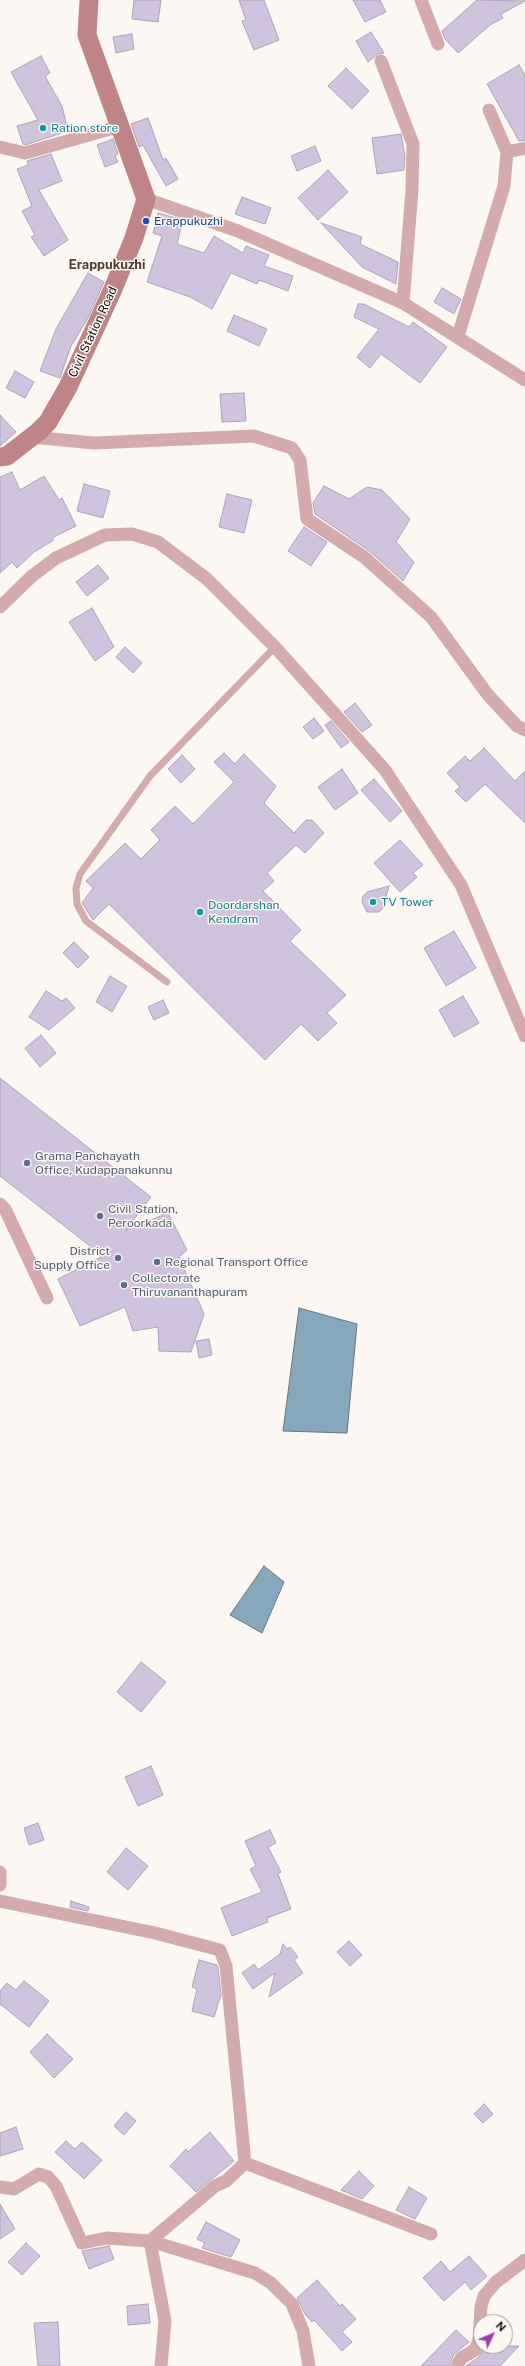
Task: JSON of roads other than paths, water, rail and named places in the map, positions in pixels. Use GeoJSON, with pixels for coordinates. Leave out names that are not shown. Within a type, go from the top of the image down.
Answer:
{"type":"FeatureCollection","features":[{"type":"Feature","properties":{"kind":"main road"},"geometry":{"type":"LineString","coordinates":[[89,0],[87,35],[121,126],[131,162],[146,199]]}},
{"type":"Feature","properties":{"kind":"main road","name":"Civil Station Road"},"geometry":{"type":"LineString","coordinates":[[0,457],[7,456],[32,437],[48,422],[78,366],[134,238],[146,199]]}},
{"type":"Feature","properties":{"kind":"street"},"geometry":{"type":"LineString","coordinates":[[421,0],[438,44]]}},
{"type":"Feature","properties":{"kind":"street"},"geometry":{"type":"LineString","coordinates":[[381,61],[413,144],[412,190],[403,303]]}},
{"type":"Feature","properties":{"kind":"street"},"geometry":{"type":"LineString","coordinates":[[458,336],[504,186],[507,152],[489,110]]}},
{"type":"Feature","properties":{"kind":"street"},"geometry":{"type":"LineString","coordinates":[[0,147],[25,153],[121,126]]}},
{"type":"Feature","properties":{"kind":"street"},"geometry":{"type":"LineString","coordinates":[[507,152],[525,148]]}},
{"type":"Feature","properties":{"kind":"street"},"geometry":{"type":"LineString","coordinates":[[146,199],[238,231],[403,303],[458,336],[525,380]]}},
{"type":"Feature","properties":{"kind":"street"},"geometry":{"type":"LineString","coordinates":[[32,437],[94,443],[254,436],[292,448],[300,460],[307,519],[364,557],[431,617],[488,695],[517,726],[525,730]]}},
{"type":"Feature","properties":{"kind":"street"},"geometry":{"type":"LineString","coordinates":[[0,607],[32,576],[56,558],[105,535],[132,534],[158,542],[207,579],[275,647],[385,770],[461,884],[525,1036]]}},
{"type":"Feature","properties":{"kind":"street"},"geometry":{"type":"LineString","coordinates":[[0,1204],[5,1209],[47,1298]]}},
{"type":"Feature","properties":{"kind":"street"},"geometry":{"type":"LineString","coordinates":[[0,1872],[0,1886]]}},
{"type":"Feature","properties":{"kind":"street"},"geometry":{"type":"LineString","coordinates":[[0,1901],[155,1933],[220,1950],[226,1966],[245,2163]]}},
{"type":"Feature","properties":{"kind":"street"},"geometry":{"type":"LineString","coordinates":[[245,2163],[431,2234]]}},
{"type":"Feature","properties":{"kind":"street"},"geometry":{"type":"LineString","coordinates":[[150,2241],[245,2163]]}},
{"type":"Feature","properties":{"kind":"street"},"geometry":{"type":"LineString","coordinates":[[0,2187],[14,2189],[39,2174],[48,2177],[56,2186],[82,2243],[107,2238],[150,2241],[255,2273],[272,2283],[292,2304],[303,2331],[309,2366]]}},
{"type":"Feature","properties":{"kind":"street"},"geometry":{"type":"LineString","coordinates":[[150,2241],[165,2321],[161,2366]]}},
{"type":"Feature","properties":{"kind":"street"},"geometry":{"type":"LineString","coordinates":[[457,2366],[461,2358],[475,2350],[479,2340],[480,2307],[484,2296],[496,2282],[525,2260]]}},
{"type":"Feature","properties":{"kind":"lane"},"geometry":{"type":"LineString","coordinates":[[167,982],[86,920],[77,904],[76,888],[80,874],[150,776],[275,647]]}},
{"type":"Feature","properties":{"kind":"water"},"geometry":{"type":"Polygon","coordinates":[[[299,1308],[357,1324],[347,1433],[283,1431],[299,1308]]]}},
{"type":"Feature","properties":{"kind":"water"},"geometry":{"type":"Polygon","coordinates":[[[264,1566],[284,1582],[262,1633],[230,1615],[264,1566]]]}},
{"type":"Feature","properties":{"kind":"place","name":"Ration store"},"geometry":{"type":"Point","coordinates":[43,128]}},
{"type":"Feature","properties":{"kind":"place","name":"Erappukuzhi"},"geometry":{"type":"Point","coordinates":[146,221]}},
{"type":"Feature","properties":{"kind":"place","name":"TV Tower"},"geometry":{"type":"Point","coordinates":[373,902]}},
{"type":"Feature","properties":{"kind":"place","name":"Doordarshan Kendram"},"geometry":{"type":"Point","coordinates":[200,912]}},
{"type":"Feature","properties":{"kind":"place","name":"Grama Panchayath Office, Kudappanakunnu"},"geometry":{"type":"Point","coordinates":[27,1163]}},
{"type":"Feature","properties":{"kind":"place","name":"Civil Station, Peroorkada"},"geometry":{"type":"Point","coordinates":[100,1216]}},
{"type":"Feature","properties":{"kind":"place","name":"District Supply Office"},"geometry":{"type":"Point","coordinates":[118,1258]}},
{"type":"Feature","properties":{"kind":"place","name":"Regional Transport Office"},"geometry":{"type":"Point","coordinates":[157,1262]}},
{"type":"Feature","properties":{"kind":"place","name":"Collectorate Thiruvananthapuram"},"geometry":{"type":"Point","coordinates":[124,1285]}},
{"type":"Feature","properties":{"kind":"district","name":"Erappukuzhi"},"geometry":{"type":"Point","coordinates":[107,265]}}]}
